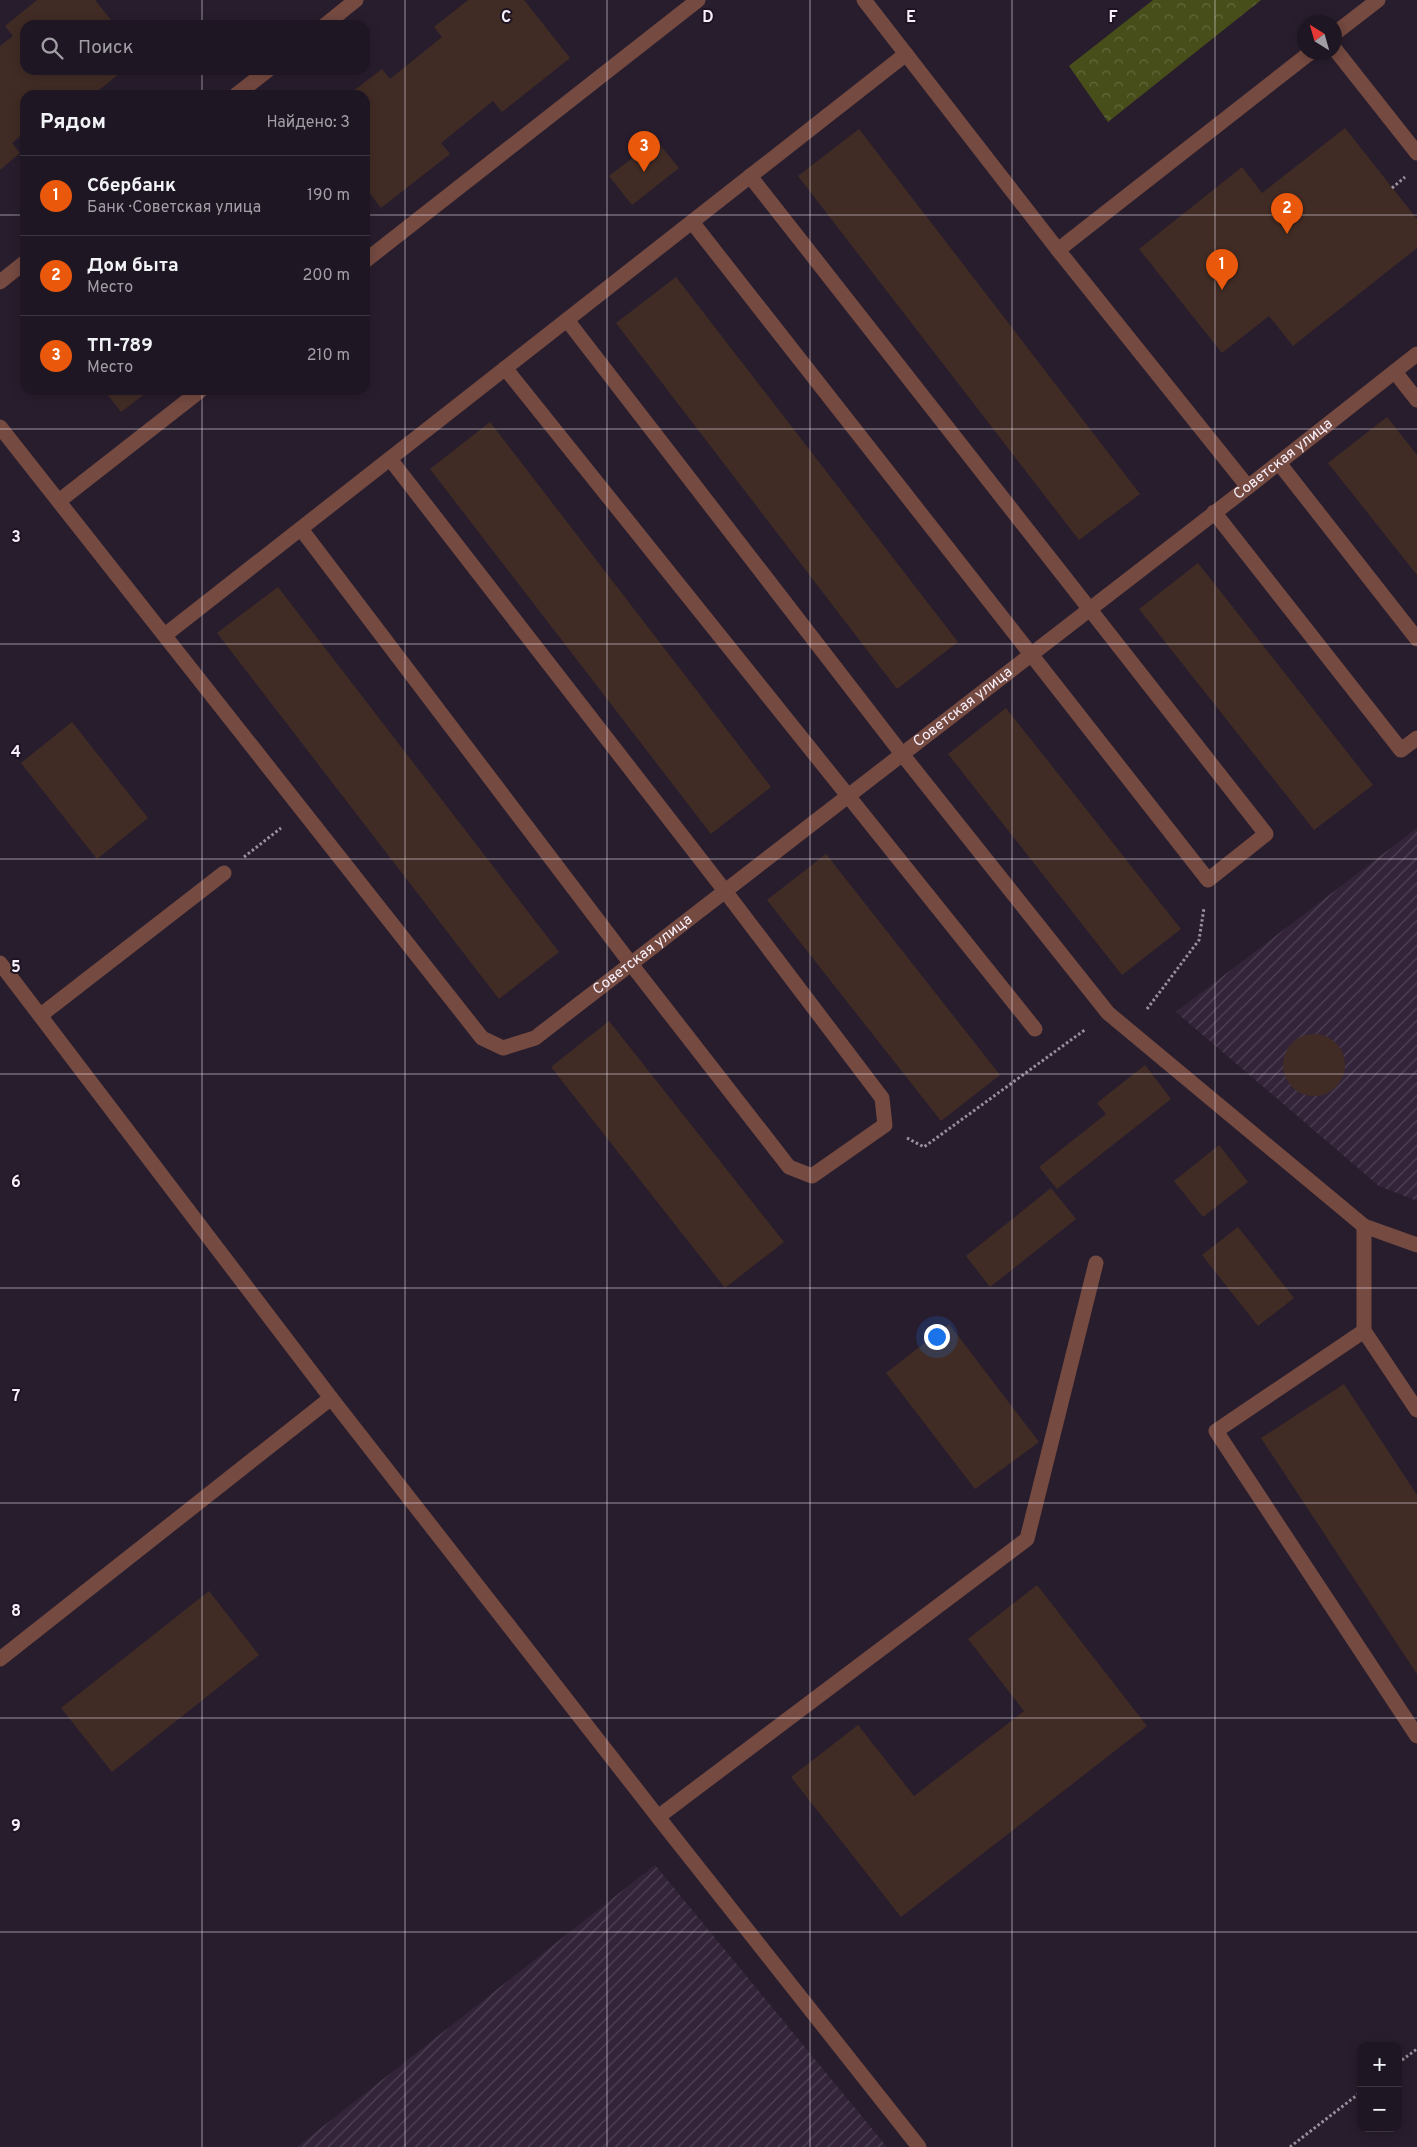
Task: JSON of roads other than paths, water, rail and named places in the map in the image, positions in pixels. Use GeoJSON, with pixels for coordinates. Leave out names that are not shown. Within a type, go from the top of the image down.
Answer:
{"type":"FeatureCollection","features":[{"type":"Feature","properties":{"kind":"street"},"geometry":{"type":"LineString","coordinates":[[331,20],[356,0]]}},
{"type":"Feature","properties":{"kind":"street"},"geometry":{"type":"LineString","coordinates":[[370,257],[698,0]]}},
{"type":"Feature","properties":{"kind":"street"},"geometry":{"type":"LineString","coordinates":[[864,0],[1058,250],[1248,487]]}},
{"type":"Feature","properties":{"kind":"street"},"geometry":{"type":"LineString","coordinates":[[1342,28],[1378,0]]}},
{"type":"Feature","properties":{"kind":"street"},"geometry":{"type":"LineString","coordinates":[[0,427],[165,635],[906,54]]}},
{"type":"Feature","properties":{"kind":"street"},"geometry":{"type":"LineString","coordinates":[[1342,58],[1417,153]]}},
{"type":"Feature","properties":{"kind":"street"},"geometry":{"type":"LineString","coordinates":[[1058,250],[1301,60]]}},
{"type":"Feature","properties":{"kind":"street"},"geometry":{"type":"LineString","coordinates":[[242,90],[262,75]]}},
{"type":"Feature","properties":{"kind":"street"},"geometry":{"type":"LineString","coordinates":[[692,222],[1208,880],[1266,834],[1088,610],[750,176]]}},
{"type":"Feature","properties":{"kind":"street"},"geometry":{"type":"LineString","coordinates":[[0,282],[20,266]]}},
{"type":"Feature","properties":{"kind":"street"},"geometry":{"type":"LineString","coordinates":[[567,320],[902,754],[1108,1013],[1364,1226],[1417,1246]]}},
{"type":"Feature","properties":{"kind":"street","name":"Советская улица"},"geometry":{"type":"LineString","coordinates":[[165,635],[482,1038],[503,1048],[534,1038],[1279,463],[1417,354]]}},
{"type":"Feature","properties":{"kind":"street"},"geometry":{"type":"LineString","coordinates":[[505,368],[1035,1029]]}},
{"type":"Feature","properties":{"kind":"street"},"geometry":{"type":"LineString","coordinates":[[1395,372],[1417,400]]}},
{"type":"Feature","properties":{"kind":"street"},"geometry":{"type":"LineString","coordinates":[[59,501],[195,395]]}},
{"type":"Feature","properties":{"kind":"street"},"geometry":{"type":"LineString","coordinates":[[301,529],[631,964],[789,1167],[812,1176],[885,1126],[882,1098],[725,891],[390,459]]}},
{"type":"Feature","properties":{"kind":"street"},"geometry":{"type":"LineString","coordinates":[[1279,463],[1417,639]]}},
{"type":"Feature","properties":{"kind":"street"},"geometry":{"type":"LineString","coordinates":[[1214,512],[1401,750],[1417,738]]}},
{"type":"Feature","properties":{"kind":"street"},"geometry":{"type":"LineString","coordinates":[[41,1015],[224,873]]}},
{"type":"Feature","properties":{"kind":"street"},"geometry":{"type":"LineString","coordinates":[[0,963],[331,1398],[658,1817],[919,2147]]}},
{"type":"Feature","properties":{"kind":"street"},"geometry":{"type":"LineString","coordinates":[[1364,1226],[1364,1330],[1417,1410]]}},
{"type":"Feature","properties":{"kind":"street"},"geometry":{"type":"LineString","coordinates":[[658,1817],[1027,1539],[1096,1262]]}},
{"type":"Feature","properties":{"kind":"street"},"geometry":{"type":"LineString","coordinates":[[1364,1330],[1216,1431],[1417,1736]]}},
{"type":"Feature","properties":{"kind":"street"},"geometry":{"type":"LineString","coordinates":[[0,1659],[331,1398]]}},
{"type":"Feature","properties":{"kind":"place","name":"ТП-789"},"geometry":{"type":"Point","coordinates":[644,172]}},
{"type":"Feature","properties":{"kind":"place","name":"Дом быта"},"geometry":{"type":"Point","coordinates":[1287,234]}},
{"type":"Feature","properties":{"kind":"place","name":"Сбербанк"},"geometry":{"type":"Point","coordinates":[1222,290]}}]}
